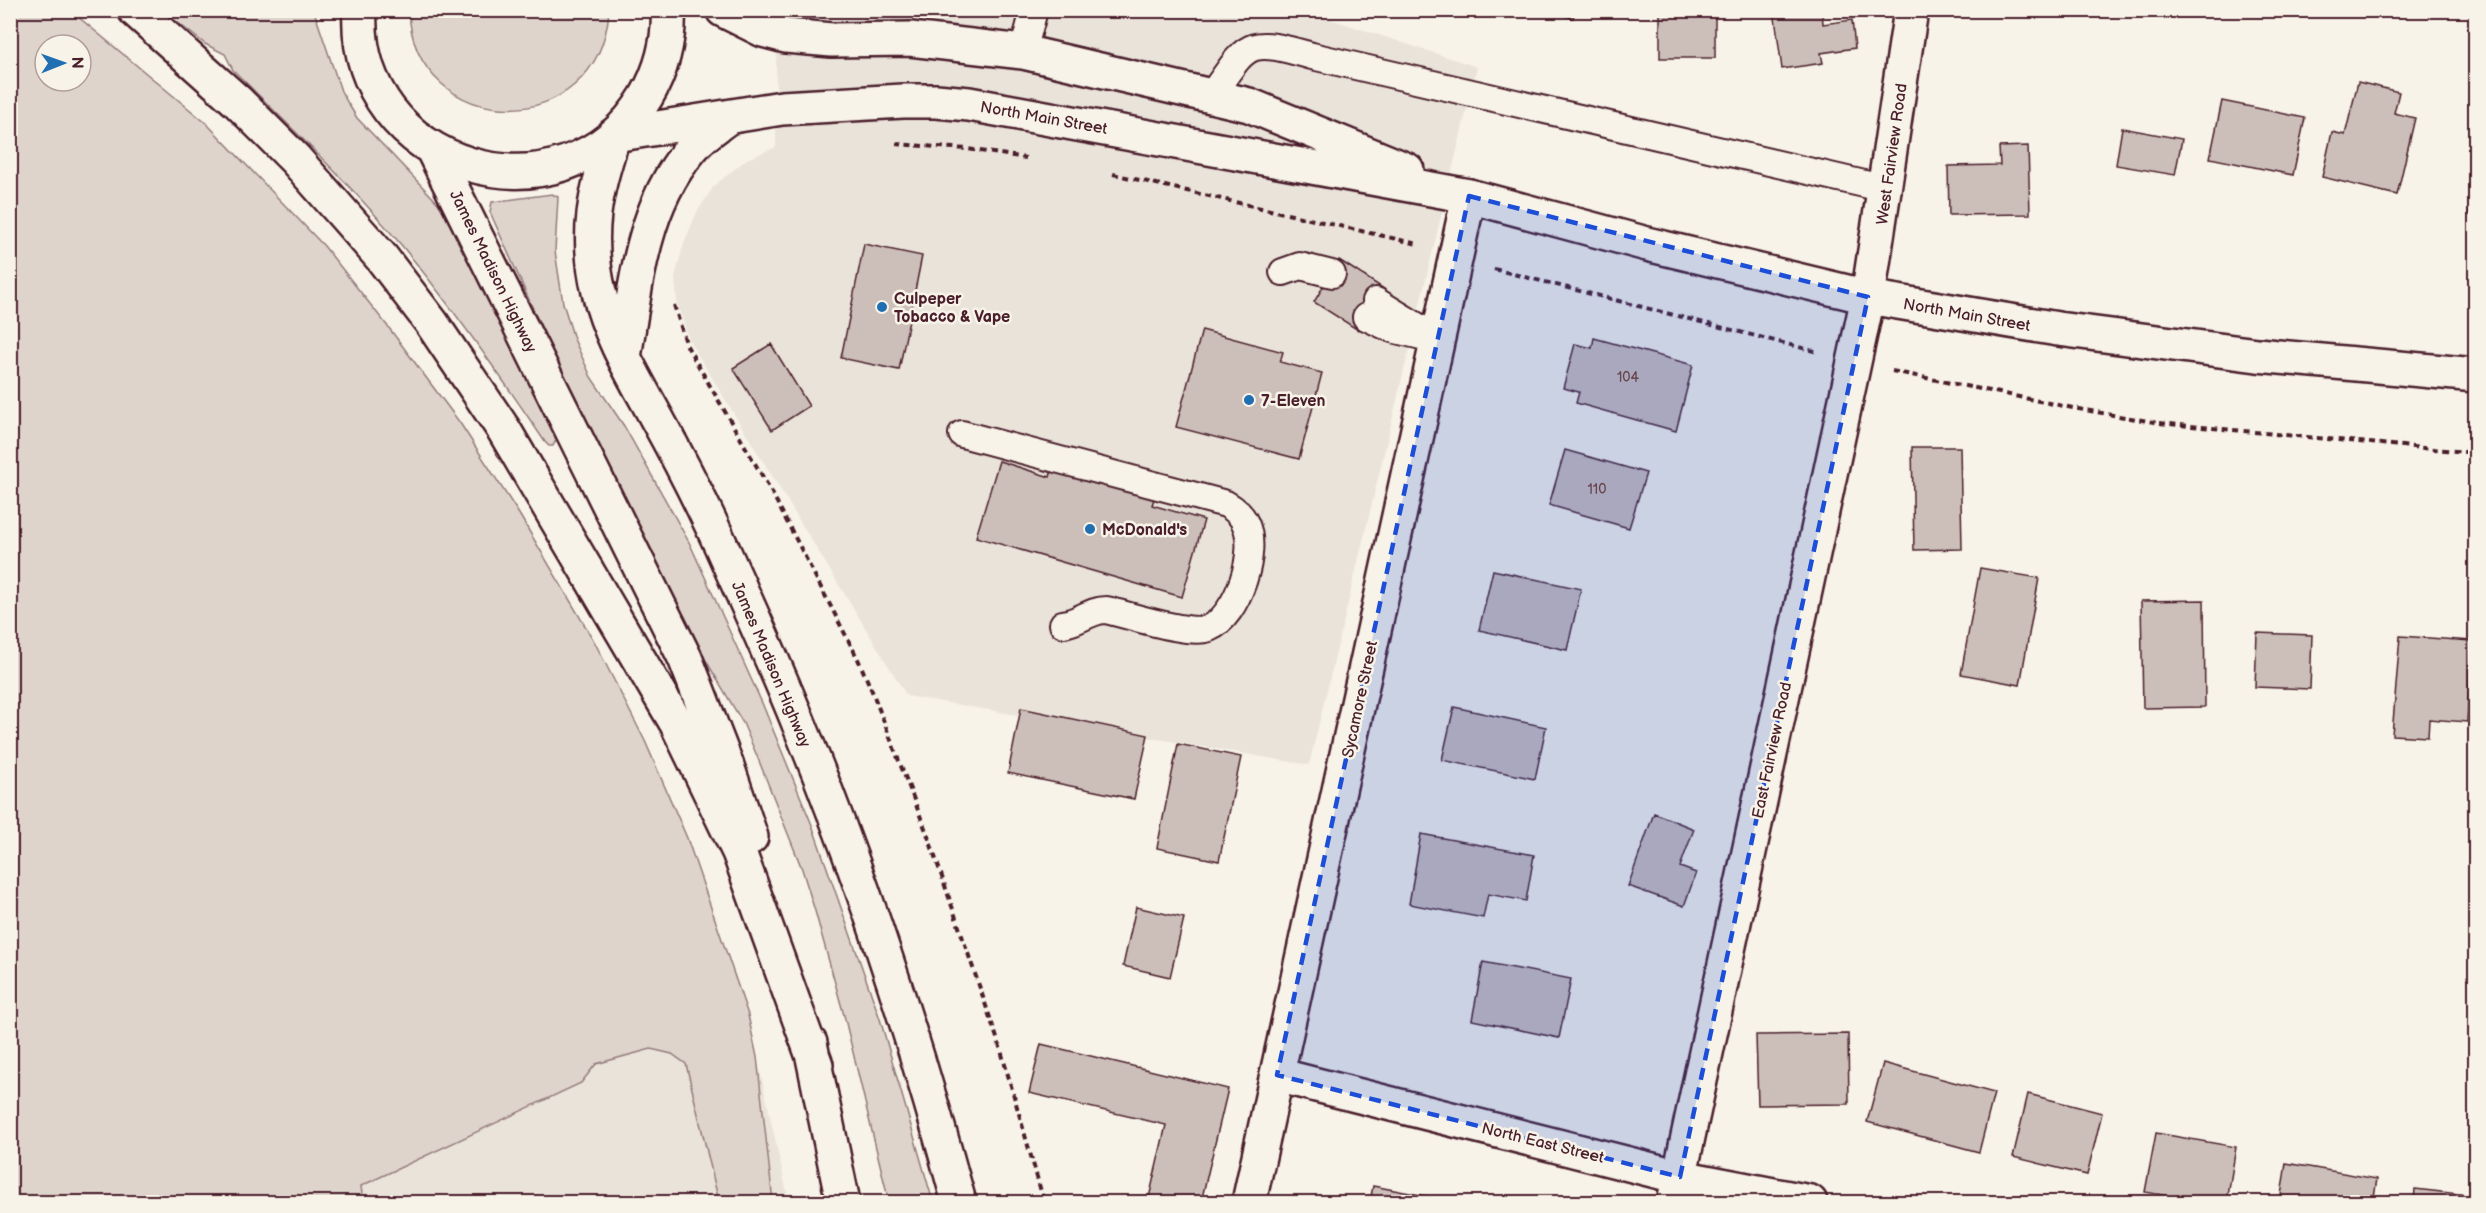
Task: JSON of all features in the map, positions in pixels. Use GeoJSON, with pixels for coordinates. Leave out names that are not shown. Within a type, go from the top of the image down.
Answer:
{"type":"FeatureCollection","features":[{"type":"Feature","properties":{"kind":"main road"},"geometry":{"type":"LineString","coordinates":[[135,10],[237,101],[309,176],[382,258],[431,322],[504,430],[682,735],[739,852],[816,1065]]}},
{"type":"Feature","properties":{"kind":"main road","name":"North Main Street"},"geometry":{"type":"LineString","coordinates":[[359,11],[361,46],[371,77],[386,106],[408,130],[434,150],[463,164],[494,172],[526,172],[558,166],[588,154],[614,135],[637,112],[654,84],[664,54],[669,22],[668,10]]}},
{"type":"Feature","properties":{"kind":"main road","name":"North Main Street"},"geometry":{"type":"LineString","coordinates":[[723,10],[763,30],[786,36],[832,40],[910,39],[1023,52],[1249,105],[1469,196]]}},
{"type":"Feature","properties":{"kind":"main road","name":"West Fairview Road"},"geometry":{"type":"LineString","coordinates":[[1868,297],[1911,10]]}},
{"type":"Feature","properties":{"kind":"main road","name":"North Main Street"},"geometry":{"type":"LineString","coordinates":[[614,135],[782,108],[903,101],[958,103],[1469,196],[1647,244],[1868,297],[2058,329],[2257,356],[2475,375]]}},
{"type":"Feature","properties":{"kind":"main road"},"geometry":{"type":"LineString","coordinates":[[624,357],[640,258],[655,209],[674,172],[688,153],[701,138],[728,117]]}},
{"type":"Feature","properties":{"kind":"main road","name":"James Madison Highway"},"geometry":{"type":"LineString","coordinates":[[614,135],[599,179],[592,226],[592,251],[600,297],[624,357],[702,502],[800,725],[874,925],[931,1098],[959,1203]]}},
{"type":"Feature","properties":{"kind":"main road","name":"James Madison Highway"},"geometry":{"type":"LineString","coordinates":[[434,150],[685,658],[727,766],[776,915],[816,1065],[843,1203]]}},
{"type":"Feature","properties":{"kind":"main road","name":"Sycamore Street"},"geometry":{"type":"LineString","coordinates":[[1249,1203],[1469,196]]}},
{"type":"Feature","properties":{"kind":"main road","name":"East Fairview Road"},"geometry":{"type":"LineString","coordinates":[[1677,1190],[1868,297]]}},
{"type":"Feature","properties":{"kind":"main road","name":"North East Street"},"geometry":{"type":"LineString","coordinates":[[1277,1075],[1677,1190],[1810,1203]]}},
{"type":"Feature","properties":{"kind":"lane"},"geometry":{"type":"LineString","coordinates":[[1023,52],[1034,10]]}},
{"type":"Feature","properties":{"kind":"lane"},"geometry":{"type":"LineString","coordinates":[[1211,96],[1242,51],[1257,45],[1275,45],[1323,59],[1886,189]]}},
{"type":"Feature","properties":{"kind":"lane"},"geometry":{"type":"LineString","coordinates":[[1371,309],[1392,329],[1438,340]]}},
{"type":"Feature","properties":{"kind":"lane"},"geometry":{"type":"LineString","coordinates":[[962,434],[1226,504],[1237,510],[1246,524],[1249,556],[1234,603],[1222,620],[1209,628],[1186,629],[1106,610],[1097,610],[1073,623],[1063,624]]}},
{"type":"Feature","properties":{"kind":"path"},"geometry":{"type":"LineString","coordinates":[[895,144],[967,149],[1034,159]]}},
{"type":"Feature","properties":{"kind":"path"},"geometry":{"type":"LineString","coordinates":[[1109,173],[1403,239]]}},
{"type":"Feature","properties":{"kind":"path"},"geometry":{"type":"LineString","coordinates":[[1497,270],[1807,349]]}},
{"type":"Feature","properties":{"kind":"path"},"geometry":{"type":"LineString","coordinates":[[673,298],[677,319],[687,346],[771,491],[872,690],[928,836],[1000,1047],[1044,1203]]}},
{"type":"Feature","properties":{"kind":"path"},"geometry":{"type":"LineString","coordinates":[[1890,370],[2073,408],[2159,423],[2475,453]]}},
{"type":"Feature","properties":{"kind":"highlighted area"},"geometry":{"type":"Polygon","coordinates":[[[1469,196],[1868,297],[1680,1177],[1277,1075],[1469,196]]]}},
{"type":"Feature","properties":{"kind":"shaded area"},"geometry":{"type":"Polygon","coordinates":[[[409,10],[609,11],[598,54],[574,85],[543,103],[507,108],[472,102],[441,83],[419,53],[409,10]]]}},
{"type":"Feature","properties":{"kind":"shaded area"},"geometry":{"type":"Polygon","coordinates":[[[10,11],[71,11],[206,123],[324,246],[460,423],[519,514],[594,641],[645,741],[687,838],[748,1015],[757,1057],[773,1202],[719,1202],[686,1064],[672,1054],[651,1049],[596,1064],[581,1083],[361,1186],[363,1202],[11,1202],[10,11]]]}},
{"type":"Feature","properties":{"kind":"shaded area"},"geometry":{"type":"Polygon","coordinates":[[[163,11],[314,11],[341,91],[357,118],[437,202],[452,223],[491,295],[554,434],[556,440],[553,446],[545,442],[494,367],[422,270],[363,201],[233,70],[225,54],[205,44],[163,11]]]}},
{"type":"Feature","properties":{"kind":"shaded area"},"geometry":{"type":"Polygon","coordinates":[[[781,11],[1328,11],[1327,18],[1477,67],[1309,765],[907,696],[690,342],[677,303],[675,277],[684,243],[697,212],[714,186],[747,159],[776,147],[776,62],[781,11]]]}},
{"type":"Feature","properties":{"kind":"shaded area"},"geometry":{"type":"Polygon","coordinates":[[[552,194],[558,197],[555,251],[563,303],[574,339],[591,377],[624,426],[690,544],[762,703],[812,825],[880,1019],[933,1202],[889,1202],[845,1019],[815,911],[802,869],[757,756],[743,723],[639,547],[490,212],[492,202],[552,194]]]}},
{"type":"Feature","properties":{"kind":"shaded area"},"geometry":{"type":"Polygon","coordinates":[[[651,1049],[672,1054],[686,1064],[757,1057],[789,1202],[363,1202],[361,1186],[581,1083],[596,1064],[651,1049]]]}},
{"type":"Feature","properties":{"kind":"building"},"geometry":{"type":"Polygon","coordinates":[[[1539,10],[1575,10],[1573,18],[1539,10]]]}},
{"type":"Feature","properties":{"kind":"building"},"geometry":{"type":"Polygon","coordinates":[[[1660,10],[1715,10],[1715,58],[1660,58],[1660,10]]]}},
{"type":"Feature","properties":{"kind":"building"},"geometry":{"type":"Polygon","coordinates":[[[1774,10],[1822,10],[1823,24],[1852,20],[1855,48],[1821,53],[1823,63],[1782,69],[1774,10]]]}},
{"type":"Feature","properties":{"kind":"building"},"geometry":{"type":"Polygon","coordinates":[[[2358,82],[2399,92],[2394,113],[2415,118],[2397,195],[2322,177],[2332,132],[2345,135],[2358,82]]]}},
{"type":"Feature","properties":{"kind":"building"},"geometry":{"type":"Polygon","coordinates":[[[2222,101],[2305,118],[2293,175],[2210,158],[2222,101]]]}},
{"type":"Feature","properties":{"kind":"building"},"geometry":{"type":"Polygon","coordinates":[[[2122,128],[2182,139],[2175,175],[2116,165],[2122,128]]]}},
{"type":"Feature","properties":{"kind":"building"},"geometry":{"type":"Polygon","coordinates":[[[2028,146],[2030,214],[1949,215],[1948,166],[2000,165],[1999,147],[2028,146]]]}},
{"type":"Feature","properties":{"kind":"building"},"geometry":{"type":"Polygon","coordinates":[[[2473,161],[2476,161],[2476,216],[2469,215],[2473,161]]]}},
{"type":"Feature","properties":{"kind":"building","name":"Culpeper Tobacco & Vape"},"geometry":{"type":"Polygon","coordinates":[[[864,244],[922,256],[899,370],[841,358],[864,244]]]}},
{"type":"Feature","properties":{"kind":"building"},"geometry":{"type":"Polygon","coordinates":[[[1339,260],[1384,289],[1358,330],[1314,302],[1339,260]]]}},
{"type":"Feature","properties":{"kind":"building","name":"7-Eleven"},"geometry":{"type":"Polygon","coordinates":[[[1202,330],[1283,352],[1280,362],[1322,373],[1299,459],[1176,427],[1202,330]]]}},
{"type":"Feature","properties":{"kind":"building"},"geometry":{"type":"Polygon","coordinates":[[[1594,338],[1693,365],[1676,431],[1576,403],[1579,392],[1563,388],[1575,344],[1592,348],[1594,338]]]}},
{"type":"Feature","properties":{"kind":"building"},"geometry":{"type":"Polygon","coordinates":[[[771,344],[809,406],[772,430],[733,368],[771,344]]]}},
{"type":"Feature","properties":{"kind":"building"},"geometry":{"type":"Polygon","coordinates":[[[1912,447],[1960,447],[1962,549],[1914,550],[1912,447]]]}},
{"type":"Feature","properties":{"kind":"building"},"geometry":{"type":"Polygon","coordinates":[[[1565,450],[1646,473],[1629,528],[1549,505],[1565,450]]]}},
{"type":"Feature","properties":{"kind":"building","name":"McDonald's"},"geometry":{"type":"Polygon","coordinates":[[[999,461],[1050,477],[1053,466],[1155,496],[1152,505],[1204,520],[1182,597],[976,537],[999,461]]]}},
{"type":"Feature","properties":{"kind":"building"},"geometry":{"type":"Polygon","coordinates":[[[1980,568],[2039,578],[2020,685],[1961,674],[1980,568]]]}},
{"type":"Feature","properties":{"kind":"building"},"geometry":{"type":"Polygon","coordinates":[[[1493,570],[1581,589],[1567,650],[1479,630],[1493,570]]]}},
{"type":"Feature","properties":{"kind":"building"},"geometry":{"type":"Polygon","coordinates":[[[2204,600],[2205,707],[2143,708],[2141,601],[2204,600]]]}},
{"type":"Feature","properties":{"kind":"building"},"geometry":{"type":"Polygon","coordinates":[[[2257,633],[2312,635],[2310,689],[2255,687],[2257,633]]]}},
{"type":"Feature","properties":{"kind":"building"},"geometry":{"type":"Polygon","coordinates":[[[2400,636],[2472,641],[2467,722],[2429,719],[2428,737],[2392,735],[2400,636]]]}},
{"type":"Feature","properties":{"kind":"building"},"geometry":{"type":"Polygon","coordinates":[[[1454,707],[1546,727],[1535,779],[1442,760],[1454,707]]]}},
{"type":"Feature","properties":{"kind":"building"},"geometry":{"type":"Polygon","coordinates":[[[1021,708],[1148,735],[1134,799],[1008,773],[1021,708]]]}},
{"type":"Feature","properties":{"kind":"building"},"geometry":{"type":"Polygon","coordinates":[[[1178,744],[1241,757],[1219,861],[1157,848],[1178,744]]]}},
{"type":"Feature","properties":{"kind":"building"},"geometry":{"type":"Polygon","coordinates":[[[1654,813],[1694,829],[1680,867],[1696,873],[1684,906],[1628,886],[1654,813]]]}},
{"type":"Feature","properties":{"kind":"building"},"geometry":{"type":"Polygon","coordinates":[[[1421,834],[1534,855],[1526,901],[1488,894],[1483,918],[1409,904],[1421,834]]]}},
{"type":"Feature","properties":{"kind":"building"},"geometry":{"type":"Polygon","coordinates":[[[1136,907],[1184,918],[1170,977],[1123,966],[1136,907]]]}},
{"type":"Feature","properties":{"kind":"building"},"geometry":{"type":"Polygon","coordinates":[[[1483,962],[1571,979],[1559,1038],[1472,1020],[1483,962]]]}},
{"type":"Feature","properties":{"kind":"building"},"geometry":{"type":"Polygon","coordinates":[[[1848,1034],[1849,1104],[1758,1105],[1756,1035],[1848,1034]]]}},
{"type":"Feature","properties":{"kind":"building"},"geometry":{"type":"Polygon","coordinates":[[[1041,1044],[1228,1089],[1201,1202],[1148,1202],[1166,1125],[1029,1093],[1041,1044]]]}},
{"type":"Feature","properties":{"kind":"building"},"geometry":{"type":"Polygon","coordinates":[[[1883,1063],[1994,1093],[1979,1152],[1867,1122],[1883,1063]]]}},
{"type":"Feature","properties":{"kind":"building"},"geometry":{"type":"Polygon","coordinates":[[[2028,1094],[2102,1113],[2087,1175],[2013,1157],[2028,1094]]]}},
{"type":"Feature","properties":{"kind":"building"},"geometry":{"type":"Polygon","coordinates":[[[2156,1133],[2236,1147],[2227,1202],[2203,1202],[2145,1192],[2156,1133]]]}},
{"type":"Feature","properties":{"kind":"building"},"geometry":{"type":"Polygon","coordinates":[[[2286,1163],[2377,1179],[2373,1202],[2280,1202],[2286,1163]]]}},
{"type":"Feature","properties":{"kind":"building"},"geometry":{"type":"Polygon","coordinates":[[[1373,1186],[1457,1202],[1370,1202],[1373,1186]]]}},
{"type":"Feature","properties":{"kind":"building"},"geometry":{"type":"Polygon","coordinates":[[[2415,1189],[2476,1196],[2476,1202],[2414,1202],[2415,1189]]]}},
{"type":"Feature","properties":{"kind":"place","name":"Culpeper Tobacco & Vape"},"geometry":{"type":"Point","coordinates":[882,307]}},
{"type":"Feature","properties":{"kind":"place","name":"7-Eleven"},"geometry":{"type":"Point","coordinates":[1249,400]}},
{"type":"Feature","properties":{"kind":"place","name":"McDonald's"},"geometry":{"type":"Point","coordinates":[1090,529]}}]}
